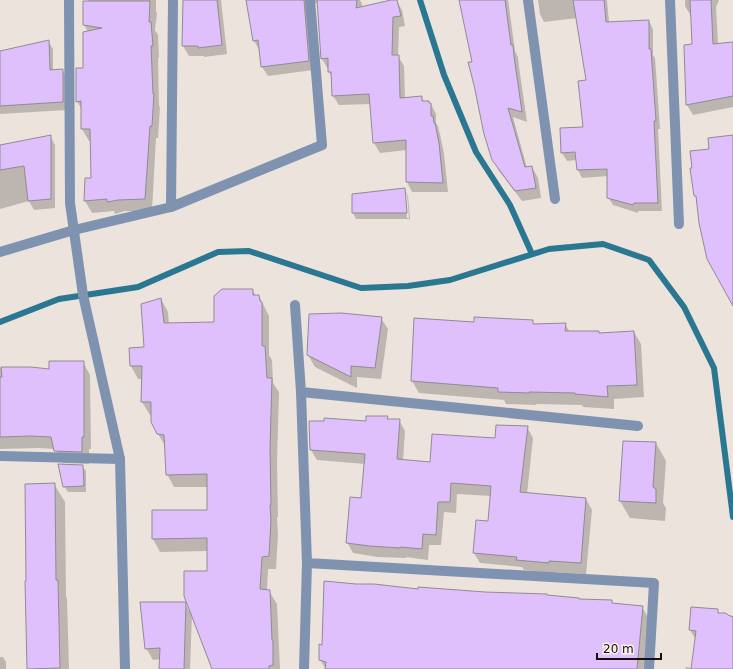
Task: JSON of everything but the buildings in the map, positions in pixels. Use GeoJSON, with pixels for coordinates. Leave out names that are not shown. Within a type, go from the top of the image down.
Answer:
{"type":"FeatureCollection","features":[{"type":"Feature","properties":{"kind":"street"},"geometry":{"type":"LineString","coordinates":[[69,0],[70,203],[82,295],[120,459],[125,669]]}},
{"type":"Feature","properties":{"kind":"street"},"geometry":{"type":"LineString","coordinates":[[171,206],[173,0]]}},
{"type":"Feature","properties":{"kind":"street"},"geometry":{"type":"LineString","coordinates":[[0,252],[74,230],[171,206],[322,145],[310,0]]}},
{"type":"Feature","properties":{"kind":"street"},"geometry":{"type":"LineString","coordinates":[[528,0],[555,198]]}},
{"type":"Feature","properties":{"kind":"street"},"geometry":{"type":"LineString","coordinates":[[670,0],[679,224]]}},
{"type":"Feature","properties":{"kind":"street"},"geometry":{"type":"LineString","coordinates":[[295,305],[301,392],[307,563],[304,669]]}},
{"type":"Feature","properties":{"kind":"street"},"geometry":{"type":"LineString","coordinates":[[301,392],[638,426]]}},
{"type":"Feature","properties":{"kind":"street"},"geometry":{"type":"LineString","coordinates":[[0,456],[120,459]]}},
{"type":"Feature","properties":{"kind":"street"},"geometry":{"type":"LineString","coordinates":[[307,563],[654,583],[649,669]]}},
{"type":"Feature","properties":{"kind":"waterway"},"geometry":{"type":"LineString","coordinates":[[420,0],[444,75],[476,152],[510,205],[532,254]]}},
{"type":"Feature","properties":{"kind":"waterway"},"geometry":{"type":"LineString","coordinates":[[0,322],[59,299],[138,287],[218,252],[249,251],[361,288],[408,286],[450,280],[549,249],[603,244],[649,260],[684,307],[714,368],[733,517]]}}]}
